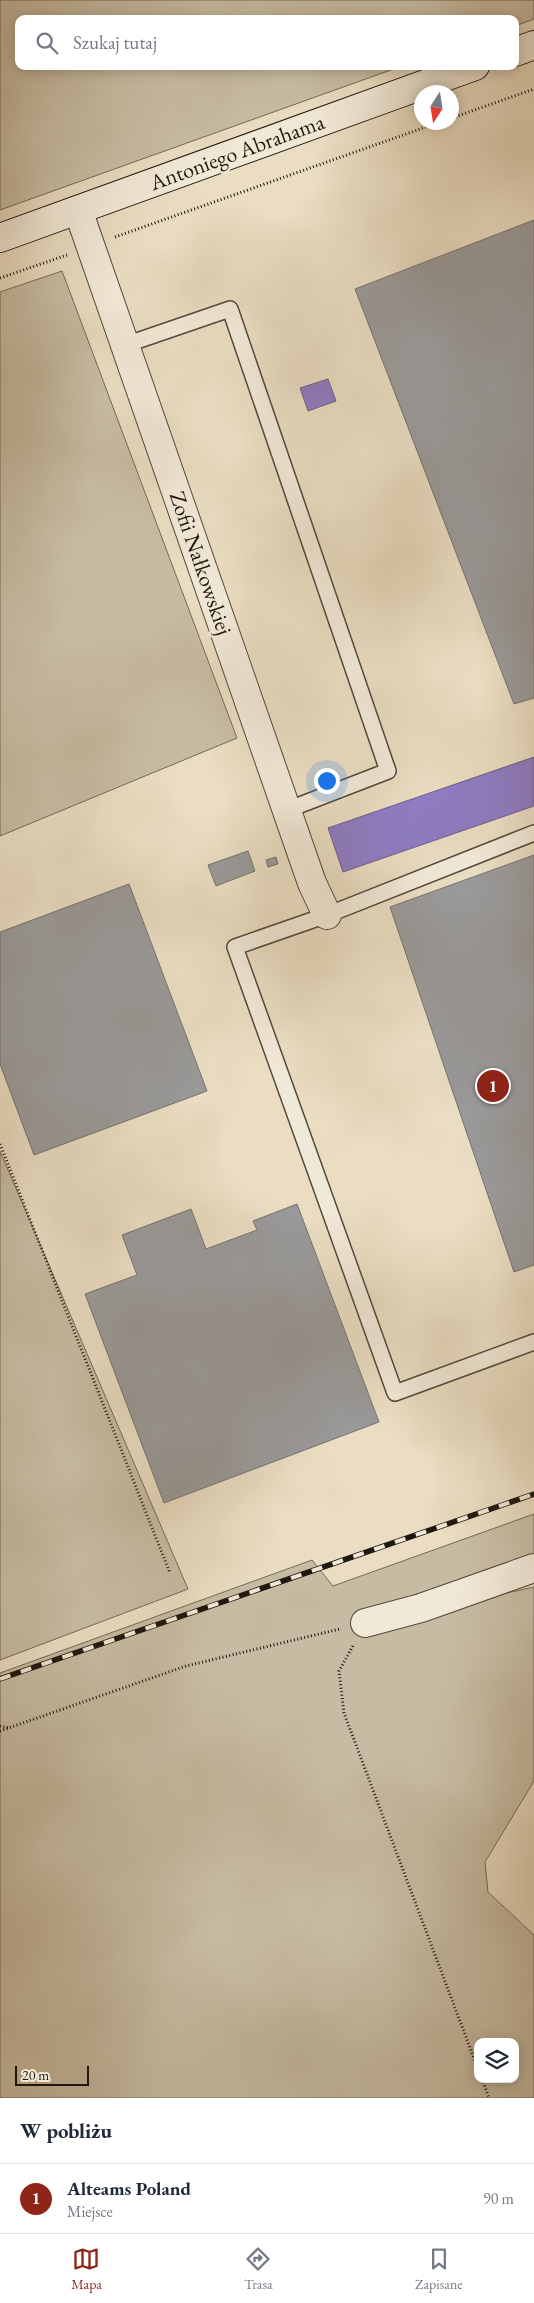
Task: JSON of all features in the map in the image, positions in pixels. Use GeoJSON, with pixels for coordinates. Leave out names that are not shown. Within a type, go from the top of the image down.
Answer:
{"type":"FeatureCollection","features":[{"type":"Feature","properties":{"kind":"street"},"geometry":{"type":"LineString","coordinates":[[519,51],[534,45]]}},
{"type":"Feature","properties":{"kind":"street","name":"Antoniego Abrahama"},"geometry":{"type":"LineString","coordinates":[[0,238],[464,70]]}},
{"type":"Feature","properties":{"kind":"street","name":"Zofii Nałkowskiej"},"geometry":{"type":"LineString","coordinates":[[78,210],[312,883],[327,915]]}},
{"type":"Feature","properties":{"kind":"street"},"geometry":{"type":"LineString","coordinates":[[365,1623],[421,1608],[534,1568]]}},
{"type":"Feature","properties":{"kind":"lane"},"geometry":{"type":"LineString","coordinates":[[125,345],[230,309],[388,771],[287,810]]}},
{"type":"Feature","properties":{"kind":"lane"},"geometry":{"type":"LineString","coordinates":[[534,833],[327,915],[234,947],[395,1393],[534,1342]]}},
{"type":"Feature","properties":{"kind":"path"},"geometry":{"type":"LineString","coordinates":[[459,116],[534,89]]}},
{"type":"Feature","properties":{"kind":"path"},"geometry":{"type":"LineString","coordinates":[[0,278],[417,130]]}},
{"type":"Feature","properties":{"kind":"path"},"geometry":{"type":"LineString","coordinates":[[0,1144],[170,1573]]}},
{"type":"Feature","properties":{"kind":"path"},"geometry":{"type":"LineString","coordinates":[[0,1731],[186,1666],[365,1623]]}},
{"type":"Feature","properties":{"kind":"path"},"geometry":{"type":"LineString","coordinates":[[365,1623],[339,1671],[344,1714],[474,2058]]}},
{"type":"Feature","properties":{"kind":"path"},"geometry":{"type":"LineString","coordinates":[[0,1726],[9,1728]]}},
{"type":"Feature","properties":{"kind":"path"},"geometry":{"type":"LineString","coordinates":[[483,2083],[489,2098]]}},
{"type":"Feature","properties":{"kind":"shaded area"},"geometry":{"type":"Polygon","coordinates":[[[0,0],[534,0],[534,19],[519,25],[519,15],[15,15],[15,70],[391,70],[0,210],[0,0]]]}},
{"type":"Feature","properties":{"kind":"shaded area"},"geometry":{"type":"Polygon","coordinates":[[[62,271],[237,738],[0,836],[0,292],[62,271]]]}},
{"type":"Feature","properties":{"kind":"shaded area"},"geometry":{"type":"Polygon","coordinates":[[[0,1151],[188,1589],[0,1660],[0,1151]]]}},
{"type":"Feature","properties":{"kind":"shaded area"},"geometry":{"type":"Polygon","coordinates":[[[534,1514],[534,1568],[372,1622],[534,1587],[534,1781],[485,1862],[488,1892],[534,1935],[534,2098],[0,2098],[0,1673],[312,1560],[333,1586],[534,1514]]]}},
{"type":"Feature","properties":{"kind":"building: Biura"},"geometry":{"type":"Polygon","coordinates":[[[328,379],[336,401],[308,411],[300,388],[328,379]]]}},
{"type":"Feature","properties":{"kind":"building: Biura"},"geometry":{"type":"Polygon","coordinates":[[[534,757],[534,806],[343,872],[328,828],[534,757]]]}},
{"type":"Feature","properties":{"kind":"building: Przemysł"},"geometry":{"type":"Polygon","coordinates":[[[534,220],[534,698],[514,704],[355,289],[534,220]]]}},
{"type":"Feature","properties":{"kind":"building: Przemysł"},"geometry":{"type":"Polygon","coordinates":[[[248,851],[255,871],[216,886],[208,865],[248,851]]]}},
{"type":"Feature","properties":{"kind":"building: Przemysł"},"geometry":{"type":"Polygon","coordinates":[[[534,855],[534,1265],[514,1272],[390,907],[534,855]]]}},
{"type":"Feature","properties":{"kind":"building: Przemysł"},"geometry":{"type":"Polygon","coordinates":[[[276,857],[278,864],[268,867],[266,860],[276,857]]]}},
{"type":"Feature","properties":{"kind":"building: Przemysł"},"geometry":{"type":"Polygon","coordinates":[[[129,884],[207,1091],[34,1155],[0,1064],[0,932],[129,884]]]}},
{"type":"Feature","properties":{"kind":"building: Przemysł"},"geometry":{"type":"Polygon","coordinates":[[[297,1204],[379,1422],[164,1503],[85,1294],[137,1275],[122,1235],[191,1209],[206,1249],[257,1230],[253,1221],[297,1204]]]}},
{"type":"Feature","properties":{"kind":"railway"},"geometry":{"type":"LineString","coordinates":[[0,1679],[534,1494]]}},
{"type":"Feature","properties":{"kind":"place","name":"Alteams Poland"},"geometry":{"type":"Point","coordinates":[493,1086]}}]}
